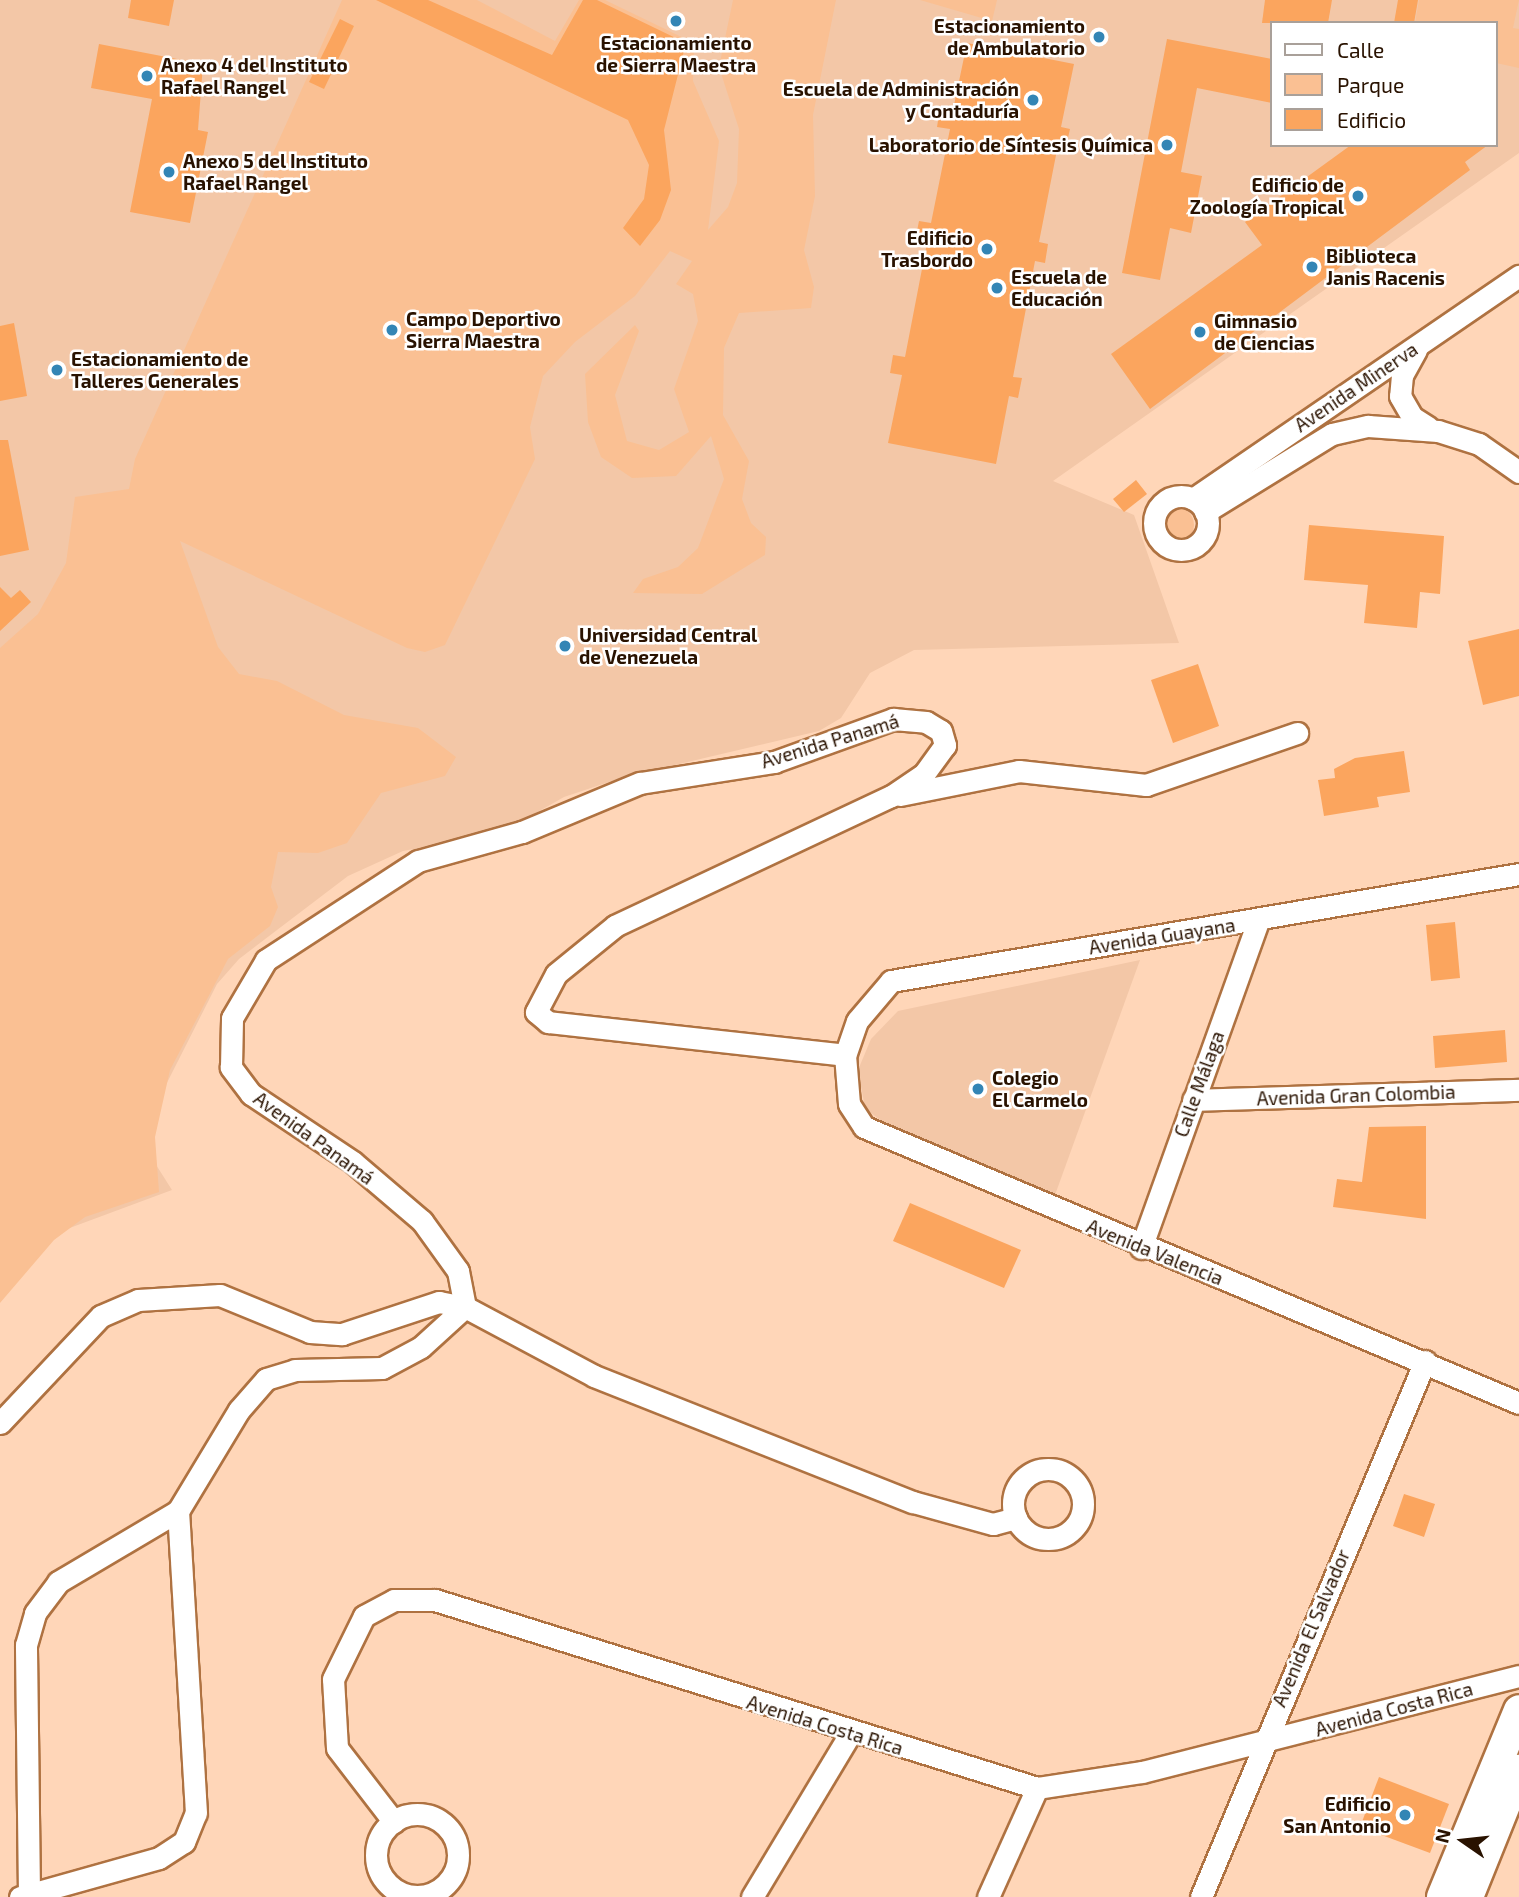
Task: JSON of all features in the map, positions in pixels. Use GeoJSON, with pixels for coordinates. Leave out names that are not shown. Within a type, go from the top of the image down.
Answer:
{"type":"FeatureCollection","features":[{"type":"Feature","properties":{"kind":"street","name":"Avenida Minerva"},"geometry":{"type":"LineString","coordinates":[[1438,431],[1368,426],[1332,434],[1199,505],[1421,342],[1519,276]]}},
{"type":"Feature","properties":{"kind":"street"},"geometry":{"type":"LineString","coordinates":[[1421,342],[1402,375],[1400,396],[1412,417],[1438,431],[1479,444],[1519,472]]}},
{"type":"Feature","properties":{"kind":"street","name":"Avenida Panamá"},"geometry":{"type":"LineString","coordinates":[[465,1307],[458,1271],[422,1221],[353,1162],[251,1094],[231,1067],[232,1018],[266,960],[418,861],[522,832],[640,783],[774,762],[902,717],[938,728],[945,745],[936,763],[891,796],[615,926],[556,974],[536,1012],[548,1022],[845,1055]]}},
{"type":"Feature","properties":{"kind":"street"},"geometry":{"type":"LineString","coordinates":[[891,796],[1019,771],[1146,785],[1297,733]]}},
{"type":"Feature","properties":{"kind":"street","name":"Avenida Guayana"},"geometry":{"type":"LineString","coordinates":[[845,1055],[857,1020],[891,981],[1519,874]]}},
{"type":"Feature","properties":{"kind":"street","name":"Calle Málaga"},"geometry":{"type":"LineString","coordinates":[[1141,1248],[1258,920]]}},
{"type":"Feature","properties":{"kind":"street","name":"Avenida Valencia"},"geometry":{"type":"LineString","coordinates":[[845,1055],[849,1104],[864,1127],[1141,1248],[1425,1360],[1519,1403]]}},
{"type":"Feature","properties":{"kind":"street","name":"Avenida Gran Colombia"},"geometry":{"type":"LineString","coordinates":[[1193,1100],[1519,1090]]}},
{"type":"Feature","properties":{"kind":"street"},"geometry":{"type":"LineString","coordinates":[[0,1423],[101,1316],[138,1300],[220,1295],[310,1332],[342,1334],[439,1302],[465,1307],[594,1376],[913,1502],[993,1524],[1016,1518]]}},
{"type":"Feature","properties":{"kind":"street"},"geometry":{"type":"LineString","coordinates":[[178,1511],[196,1814],[184,1842],[159,1858],[25,1895],[26,1646],[35,1613],[58,1582],[178,1511],[239,1410],[266,1379],[295,1370],[382,1367],[421,1347],[465,1307]]}},
{"type":"Feature","properties":{"kind":"street","name":"Avenida El Salvador"},"geometry":{"type":"LineString","coordinates":[[1201,1897],[1262,1744],[1425,1360]]}},
{"type":"Feature","properties":{"kind":"street","name":"Avenida Costa Rica"},"geometry":{"type":"LineString","coordinates":[[394,1822],[337,1748],[333,1679],[364,1616],[394,1600],[435,1600],[850,1734],[1037,1788],[1262,1744],[1519,1676]]}},
{"type":"Feature","properties":{"kind":"street"},"geometry":{"type":"LineString","coordinates":[[1442,1897],[1519,1710]]}},
{"type":"Feature","properties":{"kind":"street"},"geometry":{"type":"LineString","coordinates":[[752,1897],[850,1734]]}},
{"type":"Feature","properties":{"kind":"street"},"geometry":{"type":"LineString","coordinates":[[1468,1897],[1519,1770]]}},
{"type":"Feature","properties":{"kind":"street"},"geometry":{"type":"LineString","coordinates":[[988,1897],[1037,1788]]}},
{"type":"Feature","properties":{"kind":"shaded area","name":"Universidad Central de Venezuela"},"geometry":{"type":"Polygon","coordinates":[[[0,0],[1519,0],[1519,153],[1053,481],[1134,515],[1179,643],[914,650],[870,673],[841,718],[819,731],[624,777],[564,797],[504,831],[403,851],[348,876],[239,959],[217,984],[139,1138],[172,1190],[40,1239],[0,1291],[0,0]]]}},
{"type":"Feature","properties":{"kind":"shaded area","name":"Colegio El Carmelo"},"geometry":{"type":"Polygon","coordinates":[[[1140,960],[1055,1195],[891,1129],[865,1108],[858,1070],[871,1039],[898,1011],[1140,960]]]}},
{"type":"Feature","properties":{"kind":"green space"},"geometry":{"type":"Polygon","coordinates":[[[342,0],[477,0],[555,41],[579,0],[605,0],[694,43],[693,81],[719,141],[708,230],[728,207],[737,183],[739,129],[719,67],[733,0],[836,0],[813,115],[815,196],[804,250],[814,287],[811,308],[739,313],[724,348],[723,415],[749,461],[742,499],[751,523],[766,537],[765,555],[702,594],[633,593],[643,579],[678,567],[698,548],[724,479],[711,436],[676,476],[632,478],[601,457],[588,422],[585,374],[635,325],[639,331],[615,395],[627,441],[659,450],[689,432],[674,389],[698,321],[693,294],[676,284],[692,261],[670,251],[635,296],[575,342],[543,376],[530,427],[535,459],[445,645],[425,652],[407,648],[180,541],[218,647],[239,674],[277,681],[344,715],[418,728],[456,757],[445,776],[381,793],[347,843],[318,853],[278,852],[271,887],[278,907],[270,926],[228,959],[170,1070],[155,1137],[159,1192],[85,1217],[54,1240],[0,1303],[0,648],[38,614],[66,563],[75,497],[129,489],[135,459],[342,0]]]}},
{"type":"Feature","properties":{"kind":"green space"},"geometry":{"type":"Polygon","coordinates":[[[920,0],[997,0],[992,21],[920,0]]]}},
{"type":"Feature","properties":{"kind":"green space"},"geometry":{"type":"Polygon","coordinates":[[[1419,0],[1519,0],[1513,28],[1519,29],[1519,68],[1498,63],[1498,21],[1415,21],[1419,0]]]}},
{"type":"Feature","properties":{"kind":"green space"},"geometry":{"type":"Polygon","coordinates":[[[1176,507],[1189,512],[1194,525],[1189,538],[1176,543],[1163,538],[1158,525],[1163,512],[1176,507]]]}},
{"type":"Feature","properties":{"kind":"building"},"geometry":{"type":"Polygon","coordinates":[[[131,0],[174,0],[169,26],[128,18],[131,0]]]}},
{"type":"Feature","properties":{"kind":"building"},"geometry":{"type":"Polygon","coordinates":[[[376,0],[428,0],[552,55],[583,0],[597,0],[686,43],[664,130],[671,190],[660,220],[640,246],[623,228],[644,199],[649,165],[628,120],[376,0]]]}},
{"type":"Feature","properties":{"kind":"building"},"geometry":{"type":"Polygon","coordinates":[[[1265,0],[1332,0],[1328,21],[1262,23],[1265,0]]]}},
{"type":"Feature","properties":{"kind":"building"},"geometry":{"type":"Polygon","coordinates":[[[1398,0],[1418,0],[1414,21],[1394,21],[1398,0]]]}},
{"type":"Feature","properties":{"kind":"building"},"geometry":{"type":"Polygon","coordinates":[[[340,19],[354,26],[324,89],[309,82],[340,19]]]}},
{"type":"Feature","properties":{"kind":"building","name":"Laboratorio de Síntesis Química"},"geometry":{"type":"Polygon","coordinates":[[[1167,39],[1270,59],[1270,103],[1197,88],[1181,172],[1202,176],[1191,233],[1170,228],[1160,280],[1122,273],[1167,39]]]}},
{"type":"Feature","properties":{"kind":"building","name":"Edificio Trasbordo"},"geometry":{"type":"Polygon","coordinates":[[[967,43],[1074,64],[1061,127],[1070,129],[1065,151],[1057,150],[1039,242],[1048,244],[1045,263],[1035,261],[1013,377],[1022,378],[1018,398],[1009,396],[996,464],[888,443],[902,375],[890,373],[893,355],[905,357],[927,243],[915,241],[919,221],[931,223],[950,129],[937,127],[940,108],[953,110],[967,43]]]}},
{"type":"Feature","properties":{"kind":"building"},"geometry":{"type":"Polygon","coordinates":[[[99,44],[203,64],[198,130],[208,132],[190,223],[130,212],[152,99],[91,88],[99,44]]]}},
{"type":"Feature","properties":{"kind":"building"},"geometry":{"type":"Polygon","coordinates":[[[1348,147],[1485,147],[1465,162],[1470,170],[1150,409],[1111,354],[1262,245],[1245,222],[1348,147]]]}},
{"type":"Feature","properties":{"kind":"building"},"geometry":{"type":"Polygon","coordinates":[[[14,323],[27,396],[0,401],[0,326],[14,323]]]}},
{"type":"Feature","properties":{"kind":"building"},"geometry":{"type":"Polygon","coordinates":[[[0,440],[8,440],[29,550],[0,556],[0,440]]]}},
{"type":"Feature","properties":{"kind":"building"},"geometry":{"type":"Polygon","coordinates":[[[1136,480],[1147,494],[1124,512],[1113,499],[1136,480]]]}},
{"type":"Feature","properties":{"kind":"building"},"geometry":{"type":"Polygon","coordinates":[[[1309,525],[1444,536],[1440,594],[1420,592],[1417,628],[1364,623],[1368,585],[1304,580],[1309,525]]]}},
{"type":"Feature","properties":{"kind":"building"},"geometry":{"type":"Polygon","coordinates":[[[0,587],[11,598],[20,590],[31,602],[0,631],[0,587]]]}},
{"type":"Feature","properties":{"kind":"building"},"geometry":{"type":"Polygon","coordinates":[[[1519,629],[1519,696],[1483,705],[1468,641],[1519,629]]]}},
{"type":"Feature","properties":{"kind":"building"},"geometry":{"type":"Polygon","coordinates":[[[1198,664],[1219,726],[1173,743],[1151,680],[1198,664]]]}},
{"type":"Feature","properties":{"kind":"building"},"geometry":{"type":"Polygon","coordinates":[[[1404,751],[1410,792],[1377,797],[1379,807],[1324,816],[1318,780],[1335,778],[1334,769],[1355,758],[1404,751]]]}},
{"type":"Feature","properties":{"kind":"building"},"geometry":{"type":"Polygon","coordinates":[[[1455,922],[1460,978],[1431,981],[1426,925],[1455,922]]]}},
{"type":"Feature","properties":{"kind":"building"},"geometry":{"type":"Polygon","coordinates":[[[1505,1030],[1507,1062],[1435,1068],[1433,1036],[1505,1030]]]}},
{"type":"Feature","properties":{"kind":"building"},"geometry":{"type":"Polygon","coordinates":[[[1426,1126],[1426,1219],[1333,1207],[1337,1179],[1362,1182],[1369,1127],[1426,1126]]]}},
{"type":"Feature","properties":{"kind":"building"},"geometry":{"type":"Polygon","coordinates":[[[910,1203],[1021,1250],[1004,1288],[893,1241],[910,1203]]]}},
{"type":"Feature","properties":{"kind":"building"},"geometry":{"type":"Polygon","coordinates":[[[1404,1494],[1435,1504],[1424,1537],[1393,1526],[1404,1494]]]}},
{"type":"Feature","properties":{"kind":"building","name":"Edificio San Antonio"},"geometry":{"type":"Polygon","coordinates":[[[1379,1777],[1449,1804],[1430,1853],[1360,1827],[1379,1777]]]}},
{"type":"Feature","properties":{"kind":"place","name":"Estacionamiento de Sierra Maestra"},"geometry":{"type":"Point","coordinates":[676,21]}},
{"type":"Feature","properties":{"kind":"place","name":"Estacionamiento de Ambulatorio"},"geometry":{"type":"Point","coordinates":[1099,37]}},
{"type":"Feature","properties":{"kind":"place","name":"Anexo 4 del Instituto Rafael Rangel"},"geometry":{"type":"Point","coordinates":[147,76]}},
{"type":"Feature","properties":{"kind":"place","name":"Escuela de Administración y Contaduría"},"geometry":{"type":"Point","coordinates":[1033,100]}},
{"type":"Feature","properties":{"kind":"place","name":"Laboratorio de Síntesis Química"},"geometry":{"type":"Point","coordinates":[1167,145]}},
{"type":"Feature","properties":{"kind":"place","name":"Anexo 5 del Instituto Rafael Rangel"},"geometry":{"type":"Point","coordinates":[169,172]}},
{"type":"Feature","properties":{"kind":"place","name":"Edificio de Zoología Tropical"},"geometry":{"type":"Point","coordinates":[1358,196]}},
{"type":"Feature","properties":{"kind":"place","name":"Edificio Trasbordo"},"geometry":{"type":"Point","coordinates":[987,249]}},
{"type":"Feature","properties":{"kind":"place","name":"Biblioteca Janis Racenis"},"geometry":{"type":"Point","coordinates":[1312,267]}},
{"type":"Feature","properties":{"kind":"place","name":"Escuela de Educación"},"geometry":{"type":"Point","coordinates":[997,288]}},
{"type":"Feature","properties":{"kind":"place","name":"Campo Deportivo Sierra Maestra"},"geometry":{"type":"Point","coordinates":[392,330]}},
{"type":"Feature","properties":{"kind":"place","name":"Gimnasio de Ciencias"},"geometry":{"type":"Point","coordinates":[1200,332]}},
{"type":"Feature","properties":{"kind":"place","name":"Estacionamiento de Talleres Generales"},"geometry":{"type":"Point","coordinates":[57,370]}},
{"type":"Feature","properties":{"kind":"place","name":"Universidad Central de Venezuela"},"geometry":{"type":"Point","coordinates":[565,646]}},
{"type":"Feature","properties":{"kind":"place","name":"Colegio El Carmelo"},"geometry":{"type":"Point","coordinates":[978,1089]}},
{"type":"Feature","properties":{"kind":"place","name":"Edificio San Antonio"},"geometry":{"type":"Point","coordinates":[1405,1815]}}]}
